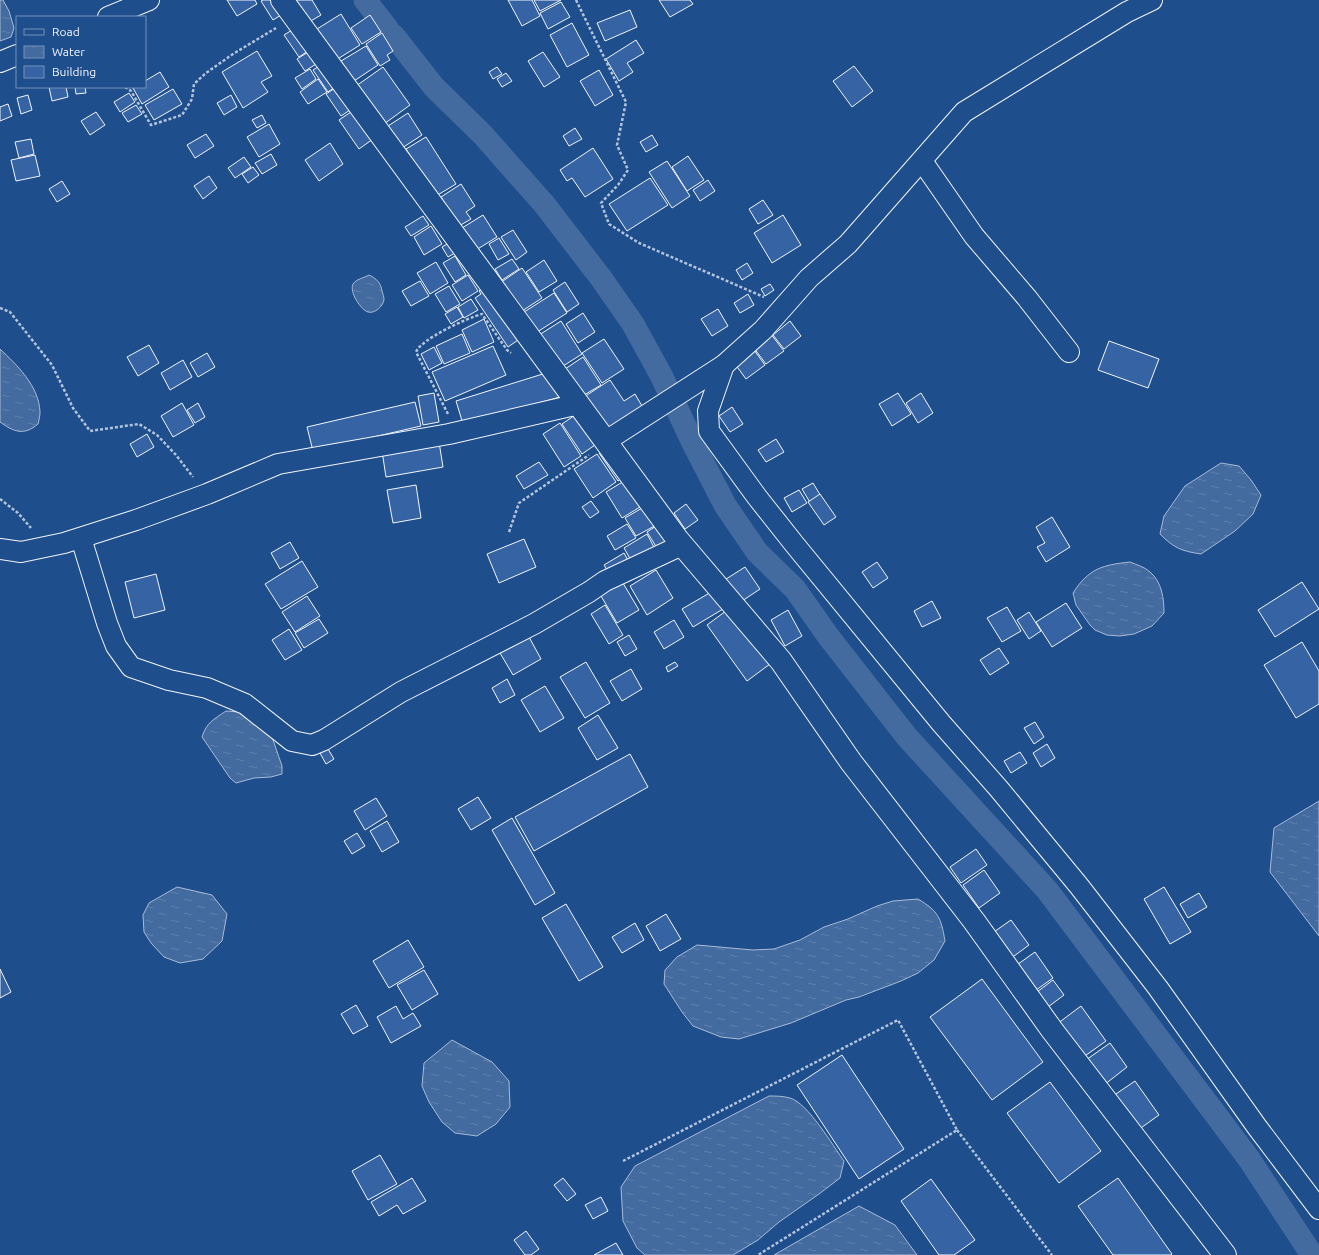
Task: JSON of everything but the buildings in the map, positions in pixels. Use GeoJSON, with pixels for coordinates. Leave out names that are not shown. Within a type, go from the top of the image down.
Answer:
{"type":"FeatureCollection","features":[{"type":"Feature","properties":{"kind":"street"},"geometry":{"type":"LineString","coordinates":[[110,16],[149,0]]}},
{"type":"Feature","properties":{"kind":"street"},"geometry":{"type":"LineString","coordinates":[[607,442],[724,365],[763,330],[809,278],[848,244],[964,112],[1127,12],[1152,0]]}},
{"type":"Feature","properties":{"kind":"street"},"geometry":{"type":"LineString","coordinates":[[288,8],[682,545],[780,661],[851,762],[974,921],[1052,1030],[1225,1255]]}},
{"type":"Feature","properties":{"kind":"street"},"geometry":{"type":"LineString","coordinates":[[0,62],[16,55]]}},
{"type":"Feature","properties":{"kind":"street"},"geometry":{"type":"LineString","coordinates":[[922,161],[974,236],[1027,298],[1069,352]]}},
{"type":"Feature","properties":{"kind":"street"},"geometry":{"type":"LineString","coordinates":[[724,365],[708,411],[709,431],[757,498],[795,545],[941,723],[999,789],[1079,886],[1158,988],[1257,1127],[1319,1209]]}},
{"type":"Feature","properties":{"kind":"street"},"geometry":{"type":"LineString","coordinates":[[0,549],[21,552],[82,538],[207,494],[278,464],[457,432],[579,404]]}},
{"type":"Feature","properties":{"kind":"street"},"geometry":{"type":"LineString","coordinates":[[82,538],[107,623],[116,646],[132,667],[170,680],[207,688],[245,704],[292,741],[312,745],[324,740],[401,692],[534,624],[605,581],[682,545]]}},
{"type":"Feature","properties":{"kind":"path"},"geometry":{"type":"LineString","coordinates":[[576,0],[626,102],[617,144],[628,170],[618,185],[601,203],[609,224],[639,243],[785,306]]}},
{"type":"Feature","properties":{"kind":"path"},"geometry":{"type":"LineString","coordinates":[[126,88],[131,91],[151,125],[182,115],[192,99],[194,84],[288,8]]}},
{"type":"Feature","properties":{"kind":"path"},"geometry":{"type":"LineString","coordinates":[[0,308],[10,312],[52,365],[74,408],[90,431],[139,424],[157,435],[176,455],[207,494]]}},
{"type":"Feature","properties":{"kind":"path"},"geometry":{"type":"LineString","coordinates":[[457,432],[416,352],[418,348],[448,328],[482,314],[507,350],[524,358],[541,352]]}},
{"type":"Feature","properties":{"kind":"path"},"geometry":{"type":"LineString","coordinates":[[510,532],[519,503],[607,442]]}},
{"type":"Feature","properties":{"kind":"path"},"geometry":{"type":"LineString","coordinates":[[0,499],[18,513],[48,546]]}},
{"type":"Feature","properties":{"kind":"path"},"geometry":{"type":"LineString","coordinates":[[623,1161],[898,1020],[957,1130],[1052,1255]]}},
{"type":"Feature","properties":{"kind":"path"},"geometry":{"type":"LineString","coordinates":[[758,1255],[957,1130]]}},
{"type":"Feature","properties":{"kind":"water"},"geometry":{"type":"Polygon","coordinates":[[[0,0],[3,0],[9,11],[14,28],[11,37],[0,41],[0,0]]]}},
{"type":"Feature","properties":{"kind":"water"},"geometry":{"type":"Polygon","coordinates":[[[369,275],[376,279],[379,283],[384,299],[380,307],[373,312],[365,311],[362,308],[354,296],[352,287],[356,281],[369,275]]]}},
{"type":"Feature","properties":{"kind":"water"},"geometry":{"type":"Polygon","coordinates":[[[0,349],[20,369],[36,393],[39,402],[39,420],[38,424],[28,430],[14,430],[0,422],[0,349]]]}},
{"type":"Feature","properties":{"kind":"water"},"geometry":{"type":"Polygon","coordinates":[[[1221,463],[1239,466],[1261,495],[1253,514],[1235,531],[1201,554],[1188,552],[1178,548],[1160,534],[1164,516],[1185,486],[1221,463]]]}},
{"type":"Feature","properties":{"kind":"water"},"geometry":{"type":"Polygon","coordinates":[[[1130,562],[1143,567],[1154,576],[1160,586],[1163,597],[1164,613],[1152,626],[1134,634],[1120,636],[1107,635],[1095,630],[1090,625],[1076,605],[1073,593],[1085,578],[1097,569],[1130,562]]]}},
{"type":"Feature","properties":{"kind":"water"},"geometry":{"type":"Polygon","coordinates":[[[226,711],[239,712],[272,737],[282,766],[282,774],[271,777],[254,778],[236,783],[230,778],[202,737],[208,725],[226,711]]]}},
{"type":"Feature","properties":{"kind":"water"},"geometry":{"type":"Polygon","coordinates":[[[1319,801],[1319,936],[1270,872],[1274,828],[1319,801]]]}},
{"type":"Feature","properties":{"kind":"water"},"geometry":{"type":"Polygon","coordinates":[[[177,887],[212,895],[227,914],[222,941],[203,959],[180,963],[164,957],[151,943],[144,932],[143,915],[149,903],[177,887]]]}},
{"type":"Feature","properties":{"kind":"water"},"geometry":{"type":"Polygon","coordinates":[[[918,899],[934,911],[942,926],[945,941],[934,960],[918,973],[901,981],[859,997],[846,1000],[791,1023],[739,1039],[721,1037],[693,1026],[664,984],[665,970],[677,957],[697,945],[753,950],[774,949],[800,940],[824,927],[848,919],[877,906],[893,901],[918,899]]]}},
{"type":"Feature","properties":{"kind":"water"},"geometry":{"type":"Polygon","coordinates":[[[452,1040],[492,1062],[509,1081],[510,1107],[496,1124],[477,1136],[455,1133],[442,1122],[429,1102],[422,1086],[424,1063],[452,1040]]]}},
{"type":"Feature","properties":{"kind":"water"},"geometry":{"type":"Polygon","coordinates":[[[769,1096],[782,1096],[790,1098],[797,1102],[812,1116],[844,1161],[840,1178],[779,1222],[758,1240],[733,1255],[645,1255],[637,1248],[623,1221],[621,1187],[635,1166],[769,1096]]]}},
{"type":"Feature","properties":{"kind":"water"},"geometry":{"type":"Polygon","coordinates":[[[859,1206],[895,1225],[917,1255],[774,1255],[859,1206]]]}},
{"type":"Feature","properties":{"kind":"waterway"},"geometry":{"type":"LineString","coordinates":[[365,0],[387,28]]}},
{"type":"Feature","properties":{"kind":"waterway"},"geometry":{"type":"LineString","coordinates":[[394,36],[434,87],[483,135],[544,204],[601,278],[633,324],[662,377],[694,445],[725,505],[757,552],[795,589],[828,636],[907,737],[1047,890],[1249,1159],[1312,1255]]}}]}
